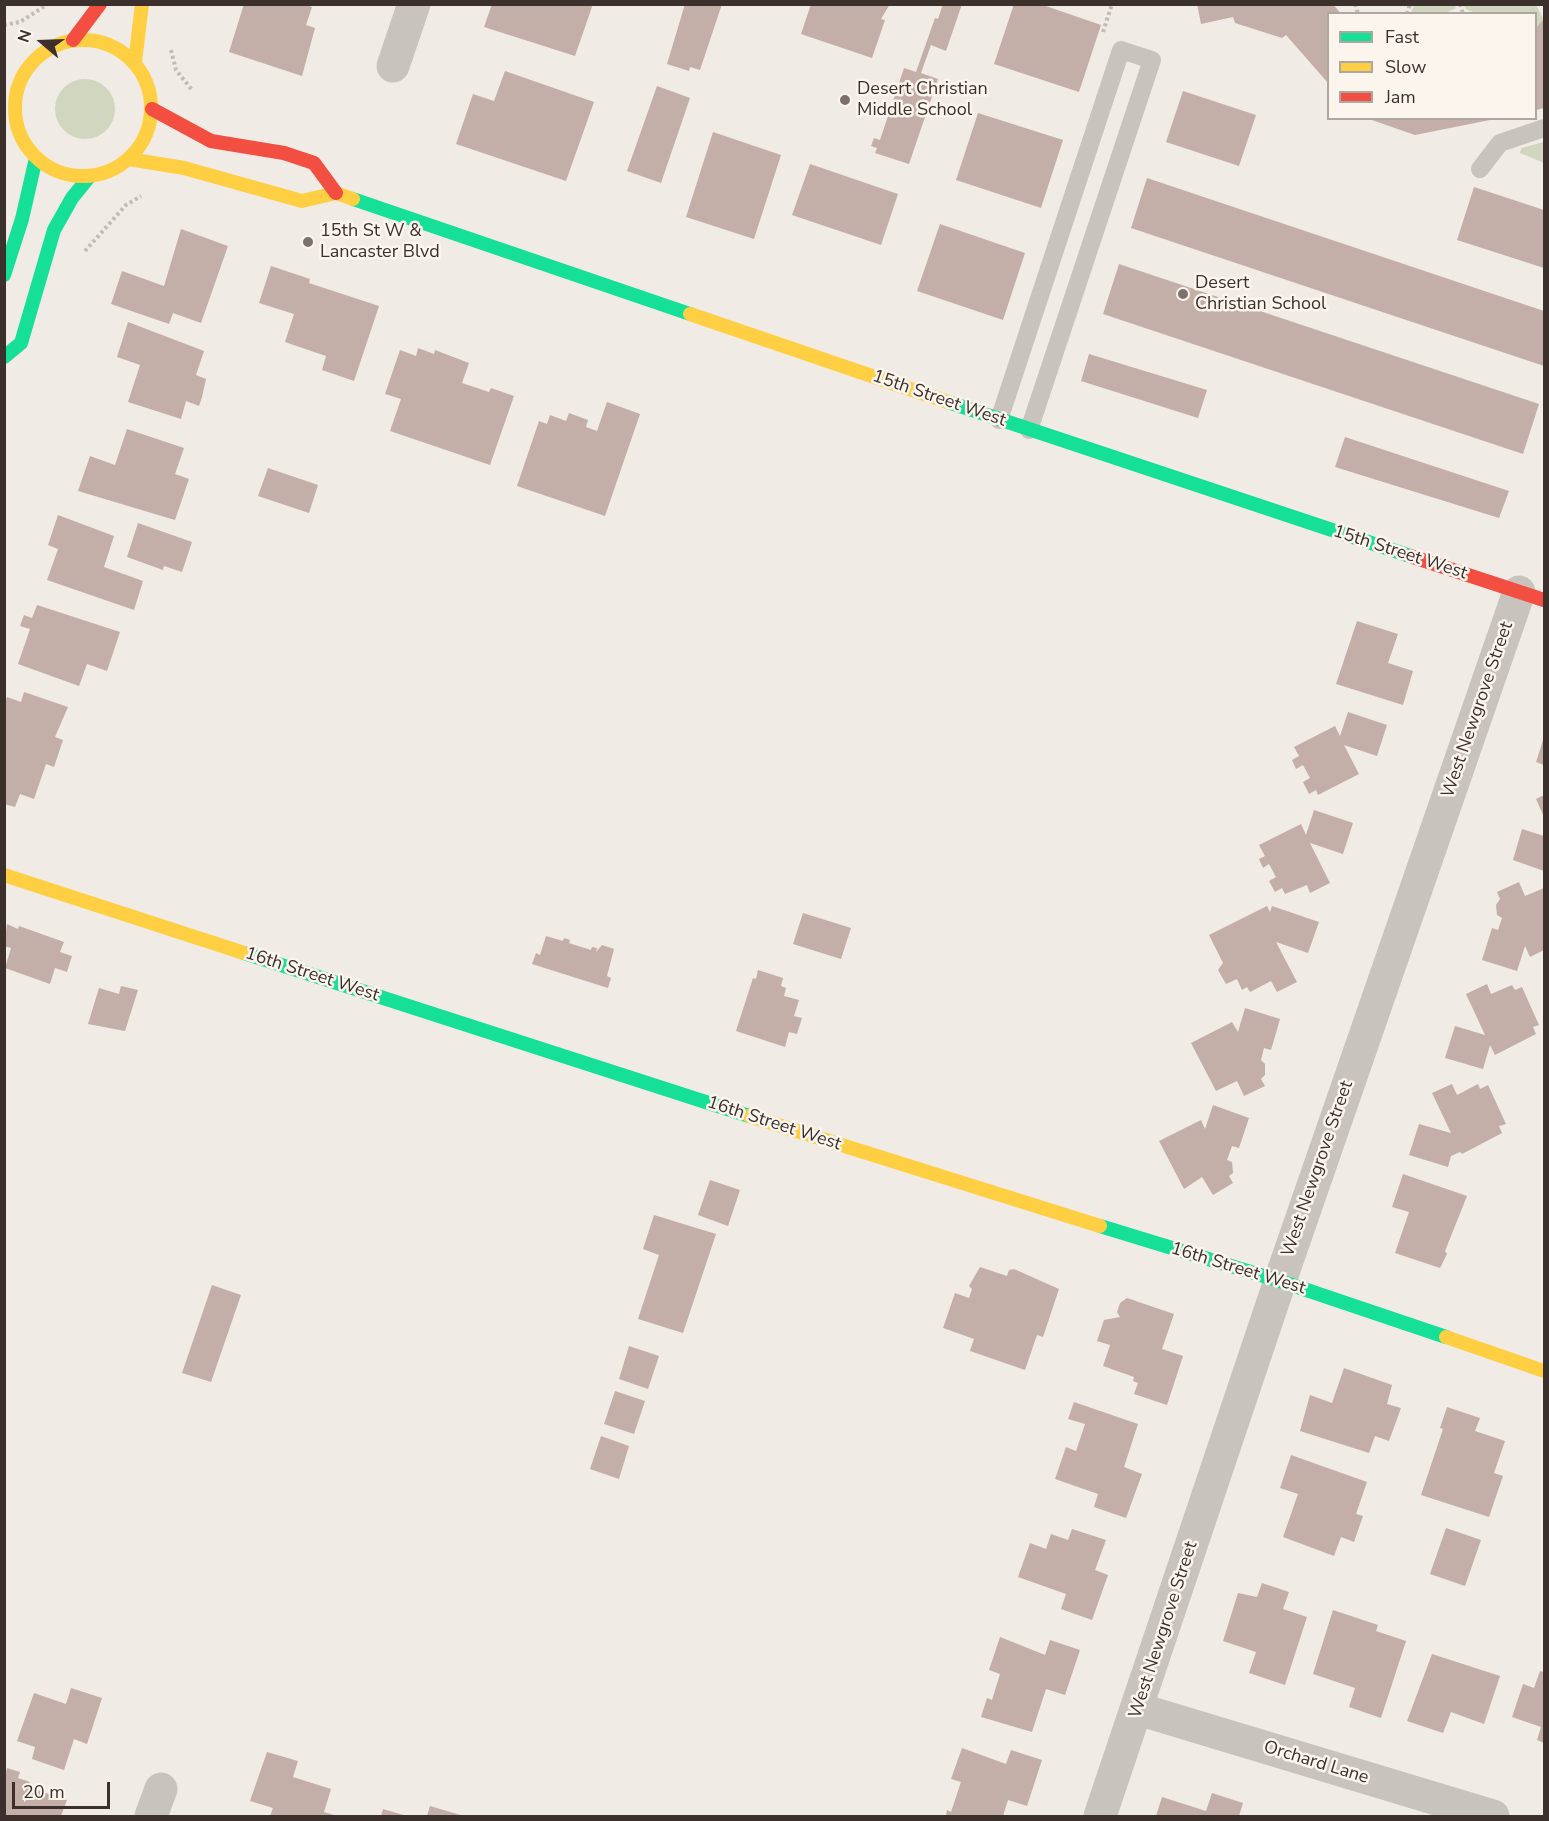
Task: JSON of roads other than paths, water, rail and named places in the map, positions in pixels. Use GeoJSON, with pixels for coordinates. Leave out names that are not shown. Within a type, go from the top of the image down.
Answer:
{"type":"FeatureCollection","features":[{"type":"Feature","properties":{"kind":"street"},"geometry":{"type":"LineString","coordinates":[[73,40],[100,4]]}},
{"type":"Feature","properties":{"kind":"street"},"geometry":{"type":"LineString","coordinates":[[135,62],[142,4]]}},
{"type":"Feature","properties":{"kind":"street"},"geometry":{"type":"LineString","coordinates":[[393,66],[414,4]]}},
{"type":"Feature","properties":{"kind":"street"},"geometry":{"type":"LineString","coordinates":[[73,40],[96,40],[118,48],[135,62],[151,94],[152,109],[141,145],[129,159],[118,167],[89,177],[73,176],[52,169],[36,158],[10,113],[22,78],[33,62],[59,44],[73,40]]}},
{"type":"Feature","properties":{"kind":"street"},"geometry":{"type":"LineString","coordinates":[[14,59],[33,62]]}},
{"type":"Feature","properties":{"kind":"street"},"geometry":{"type":"LineString","coordinates":[[129,159],[184,168],[302,201],[336,193],[314,164],[284,153],[211,141],[152,109]]}},
{"type":"Feature","properties":{"kind":"street"},"geometry":{"type":"LineString","coordinates":[[4,275],[22,219],[36,158]]}},
{"type":"Feature","properties":{"kind":"street"},"geometry":{"type":"LineString","coordinates":[[4,357],[21,343],[54,230],[72,198],[89,177]]}},
{"type":"Feature","properties":{"kind":"street","name":"15th Street West"},"geometry":{"type":"LineString","coordinates":[[336,193],[999,420],[1532,596]]}},
{"type":"Feature","properties":{"kind":"street","name":"West Newgrove Street"},"geometry":{"type":"LineString","coordinates":[[1100,1816],[1138,1709],[1280,1281],[1532,596]]}},
{"type":"Feature","properties":{"kind":"street","name":"16th Street West"},"geometry":{"type":"LineString","coordinates":[[4,875],[942,1178],[1280,1281],[1545,1371]]}},
{"type":"Feature","properties":{"kind":"street","name":"Orchard Lane"},"geometry":{"type":"LineString","coordinates":[[1138,1709],[1493,1816]]}},
{"type":"Feature","properties":{"kind":"lane"},"geometry":{"type":"LineString","coordinates":[[999,420],[1121,50],[1152,60],[1029,430]]}},
{"type":"Feature","properties":{"kind":"lane"},"geometry":{"type":"LineString","coordinates":[[1480,169],[1500,144],[1545,128]]}},
{"type":"Feature","properties":{"kind":"place","name":"Desert Christian Middle School"},"geometry":{"type":"Point","coordinates":[845,100]}},
{"type":"Feature","properties":{"kind":"place","name":"15th St W & Lancaster Blvd"},"geometry":{"type":"Point","coordinates":[308,242]}},
{"type":"Feature","properties":{"kind":"place","name":"Desert Christian School"},"geometry":{"type":"Point","coordinates":[1183,294]}}]}
